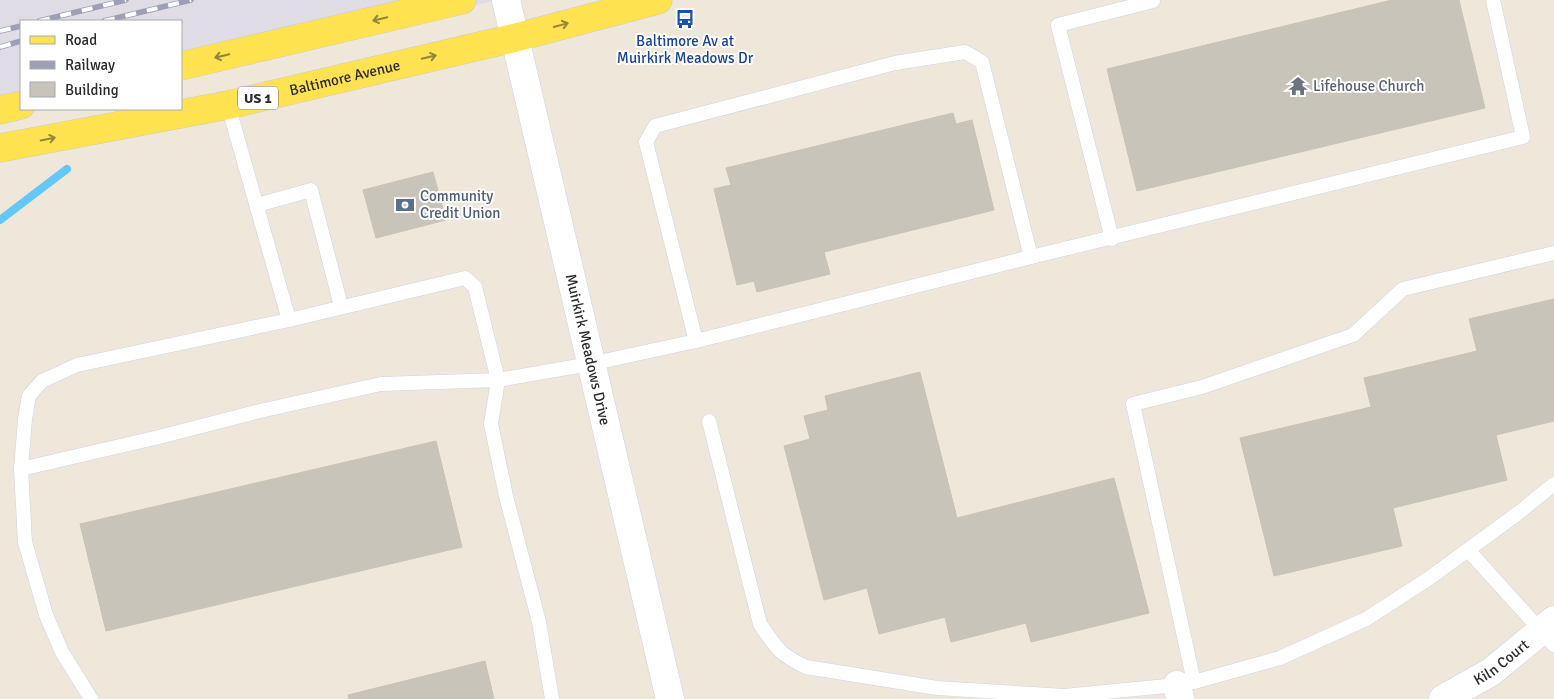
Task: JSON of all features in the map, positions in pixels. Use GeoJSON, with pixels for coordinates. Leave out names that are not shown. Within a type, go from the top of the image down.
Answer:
{"type":"FeatureCollection","features":[{"type":"Feature","properties":{"kind":"main road"},"geometry":{"type":"LineString","coordinates":[[182,66],[462,0]]}},
{"type":"Feature","properties":{"kind":"main road","name":"Muirkirk Meadows Drive"},"geometry":{"type":"LineString","coordinates":[[506,0],[670,699]]}},
{"type":"Feature","properties":{"kind":"main road","name":"Baltimore Avenue"},"geometry":{"type":"LineString","coordinates":[[0,148],[228,105],[514,38],[658,0]]}},
{"type":"Feature","properties":{"kind":"main road"},"geometry":{"type":"LineString","coordinates":[[0,110],[20,105]]}},
{"type":"Feature","properties":{"kind":"main road","name":"Kiln Court"},"geometry":{"type":"LineString","coordinates":[[1442,699],[1491,672],[1550,632]]}},
{"type":"Feature","properties":{"kind":"lane"},"geometry":{"type":"LineString","coordinates":[[1112,239],[1058,25],[1154,0]]}},
{"type":"Feature","properties":{"kind":"lane"},"geometry":{"type":"LineString","coordinates":[[21,469],[260,411],[382,384],[498,380],[590,364],[696,341],[1524,137],[1493,0]]}},
{"type":"Feature","properties":{"kind":"lane"},"geometry":{"type":"LineString","coordinates":[[696,341],[646,142],[655,126],[894,63],[965,52],[982,62],[1031,257]]}},
{"type":"Feature","properties":{"kind":"lane"},"geometry":{"type":"LineString","coordinates":[[228,105],[289,320]]}},
{"type":"Feature","properties":{"kind":"lane"},"geometry":{"type":"LineString","coordinates":[[257,205],[311,190],[341,306]]}},
{"type":"Feature","properties":{"kind":"lane"},"geometry":{"type":"LineString","coordinates":[[1184,689],[1133,404],[1202,387],[1354,335],[1403,289],[1554,253]]}},
{"type":"Feature","properties":{"kind":"lane"},"geometry":{"type":"LineString","coordinates":[[91,699],[62,652],[46,615],[25,542],[21,469],[25,419],[29,396],[42,381],[77,365],[289,320],[341,306],[465,278],[476,287],[498,380],[491,424],[506,496],[539,622],[552,699]]}},
{"type":"Feature","properties":{"kind":"lane"},"geometry":{"type":"LineString","coordinates":[[709,421],[760,624],[778,650],[789,659],[806,667],[816,669],[937,688],[1001,693],[1064,696],[1184,689],[1280,658],[1366,619],[1428,579],[1517,514],[1554,484]]}},
{"type":"Feature","properties":{"kind":"lane"},"geometry":{"type":"LineString","coordinates":[[1468,550],[1550,632]]}},
{"type":"Feature","properties":{"kind":"shaded area"},"geometry":{"type":"Polygon","coordinates":[[[0,0],[499,0],[182,71],[182,20],[20,20],[20,107],[0,112],[0,0]]]}},
{"type":"Feature","properties":{"kind":"building"},"geometry":{"type":"Polygon","coordinates":[[[1392,0],[1459,0],[1485,108],[1137,191],[1107,69],[1392,0]]]}},
{"type":"Feature","properties":{"kind":"building"},"geometry":{"type":"Polygon","coordinates":[[[953,113],[956,124],[972,120],[994,210],[824,252],[830,274],[757,292],[754,281],[737,285],[714,189],[731,185],[726,168],[953,113]]]}},
{"type":"Feature","properties":{"kind":"building","name":"Community Credit Union"},"geometry":{"type":"Polygon","coordinates":[[[433,172],[446,220],[376,238],[363,190],[433,172]]]}},
{"type":"Feature","properties":{"kind":"building"},"geometry":{"type":"Polygon","coordinates":[[[1554,299],[1554,421],[1496,435],[1507,480],[1393,508],[1402,546],[1274,576],[1240,438],[1371,407],[1364,378],[1477,351],[1469,319],[1554,299]]]}},
{"type":"Feature","properties":{"kind":"building"},"geometry":{"type":"Polygon","coordinates":[[[920,372],[957,518],[1114,478],[1149,613],[1031,642],[1026,623],[951,642],[945,617],[879,634],[867,588],[824,600],[784,446],[810,439],[804,416],[828,410],[825,396],[920,372]]]}},
{"type":"Feature","properties":{"kind":"building"},"geometry":{"type":"Polygon","coordinates":[[[436,441],[462,547],[106,631],[80,524],[436,441]]]}},
{"type":"Feature","properties":{"kind":"building"},"geometry":{"type":"Polygon","coordinates":[[[485,661],[494,699],[349,699],[348,695],[485,661]]]}},
{"type":"Feature","properties":{"kind":"waterway"},"geometry":{"type":"LineString","coordinates":[[0,220],[67,169]]}},
{"type":"Feature","properties":{"kind":"railway"},"geometry":{"type":"LineString","coordinates":[[43,20],[126,0]]}},
{"type":"Feature","properties":{"kind":"railway"},"geometry":{"type":"LineString","coordinates":[[108,20],[191,0]]}},
{"type":"Feature","properties":{"kind":"railway"},"geometry":{"type":"LineString","coordinates":[[0,31],[20,26]]}},
{"type":"Feature","properties":{"kind":"railway"},"geometry":{"type":"LineString","coordinates":[[0,47],[20,41]]}},
{"type":"Feature","properties":{"kind":"place","name":"Baltimore Av at Muirkirk Meadows Dr"},"geometry":{"type":"Point","coordinates":[685,19]}},
{"type":"Feature","properties":{"kind":"place","name":"Lifehouse Church"},"geometry":{"type":"Point","coordinates":[1298,86]}},
{"type":"Feature","properties":{"kind":"place","name":"Community Credit Union"},"geometry":{"type":"Point","coordinates":[405,205]}}]}
